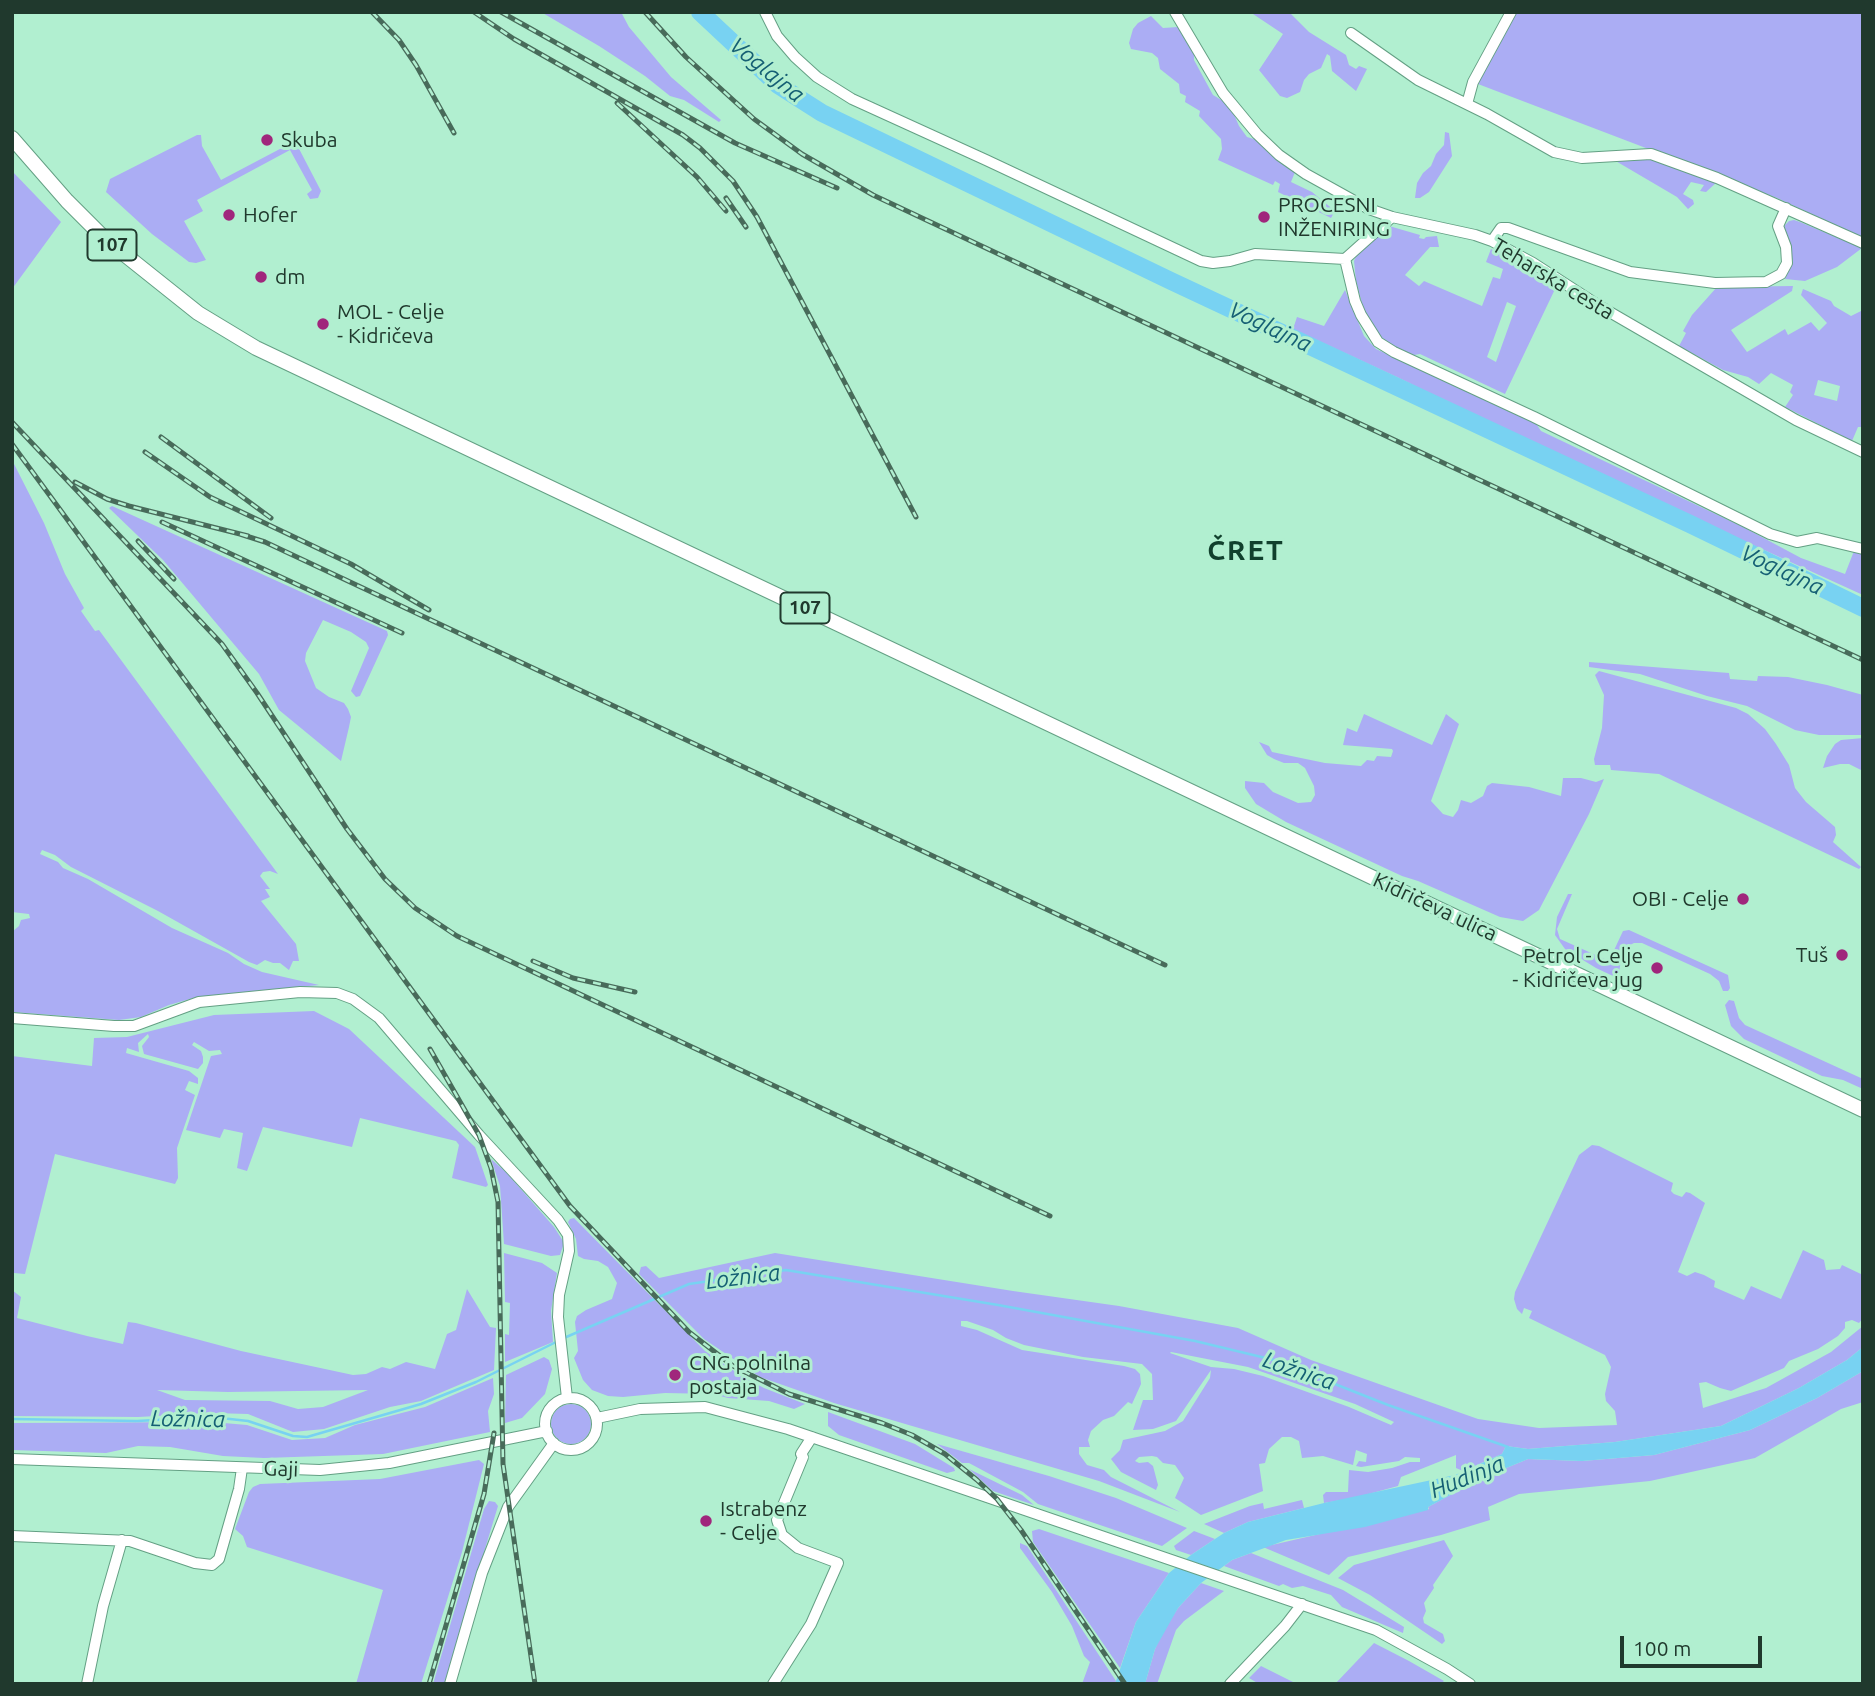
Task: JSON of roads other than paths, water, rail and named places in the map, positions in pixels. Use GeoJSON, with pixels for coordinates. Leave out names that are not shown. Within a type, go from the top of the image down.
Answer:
{"type":"FeatureCollection","features":[{"type":"Feature","properties":{"kind":"main road","name":"Kidričeva ulica"},"geometry":{"type":"LineString","coordinates":[[12,138],[67,201],[104,238],[198,313],[256,348],[1863,1110]]}},
{"type":"Feature","properties":{"kind":"street"},"geometry":{"type":"LineString","coordinates":[[765,12],[777,36],[795,58],[817,77],[852,99],[1200,261],[1230,261],[1255,254],[1345,259],[1392,217]]}},
{"type":"Feature","properties":{"kind":"street","name":"Teharska cesta"},"geometry":{"type":"LineString","coordinates":[[1175,12],[1223,93],[1272,148],[1306,174],[1369,209],[1492,241],[1796,420],[1863,452]]}},
{"type":"Feature","properties":{"kind":"street"},"geometry":{"type":"LineString","coordinates":[[1467,104],[1473,82],[1511,12]]}},
{"type":"Feature","properties":{"kind":"street"},"geometry":{"type":"LineString","coordinates":[[1351,33],[1418,80],[1554,152],[1582,158],[1651,155],[1717,178],[1863,243]]}},
{"type":"Feature","properties":{"kind":"street"},"geometry":{"type":"LineString","coordinates":[[1492,241],[1501,228],[1508,228],[1630,272],[1715,284],[1766,282],[1781,274],[1787,263],[1786,247],[1778,226],[1786,208]]}},
{"type":"Feature","properties":{"kind":"street"},"geometry":{"type":"LineString","coordinates":[[1345,259],[1361,315],[1378,342],[1394,352],[1770,534],[1797,541],[1817,538],[1863,549]]}},
{"type":"Feature","properties":{"kind":"street"},"geometry":{"type":"LineString","coordinates":[[12,1018],[134,1026],[199,1002],[300,992],[337,993],[354,999],[379,1018],[479,1135],[558,1220],[568,1235],[558,1317],[567,1398]]}},
{"type":"Feature","properties":{"kind":"street"},"geometry":{"type":"LineString","coordinates":[[567,1398],[587,1403],[597,1418],[594,1438],[582,1448],[567,1450],[554,1443],[547,1431],[547,1415],[552,1407],[567,1398]]}},
{"type":"Feature","properties":{"kind":"street"},"geometry":{"type":"LineString","coordinates":[[597,1418],[640,1409],[705,1407],[788,1429],[1376,1629],[1470,1684]]}},
{"type":"Feature","properties":{"kind":"street","name":"Gaji"},"geometry":{"type":"LineString","coordinates":[[12,1459],[320,1470],[389,1463],[547,1431]]}},
{"type":"Feature","properties":{"kind":"street"},"geometry":{"type":"LineString","coordinates":[[773,1684],[811,1623],[838,1563],[798,1548],[782,1535],[777,1520],[803,1457],[801,1454],[812,1437]]}},
{"type":"Feature","properties":{"kind":"street"},"geometry":{"type":"LineString","coordinates":[[450,1684],[482,1573],[508,1507],[554,1443]]}},
{"type":"Feature","properties":{"kind":"street"},"geometry":{"type":"LineString","coordinates":[[12,1536],[130,1541],[195,1563],[212,1565],[219,1559],[239,1489],[242,1468]]}},
{"type":"Feature","properties":{"kind":"street"},"geometry":{"type":"LineString","coordinates":[[88,1684],[92,1651],[122,1540]]}},
{"type":"Feature","properties":{"kind":"street"},"geometry":{"type":"LineString","coordinates":[[1230,1684],[1302,1604]]}},
{"type":"Feature","properties":{"kind":"water","name":"Hudinja"},"geometry":{"type":"Polygon","coordinates":[[[1863,1347],[1863,1371],[1817,1398],[1750,1430],[1654,1455],[1582,1461],[1528,1459],[1482,1478],[1428,1507],[1428,1510],[1365,1527],[1286,1540],[1232,1560],[1201,1583],[1178,1608],[1155,1649],[1145,1684],[1115,1684],[1136,1622],[1169,1573],[1224,1533],[1248,1522],[1455,1475],[1502,1454],[1506,1446],[1528,1449],[1615,1442],[1721,1426],[1799,1388],[1847,1360],[1863,1347]]]}},
{"type":"Feature","properties":{"kind":"waterway","name":"Voglajna"},"geometry":{"type":"LineString","coordinates":[[700,12],[778,85],[822,113],[1863,608]]}},
{"type":"Feature","properties":{"kind":"waterway","name":"Ložnica"},"geometry":{"type":"LineString","coordinates":[[564,1338],[689,1284],[786,1270],[1195,1341],[1274,1360],[1388,1405],[1508,1447]]}},
{"type":"Feature","properties":{"kind":"waterway","name":"Ložnica"},"geometry":{"type":"LineString","coordinates":[[12,1419],[137,1421],[212,1417],[248,1421],[293,1436],[307,1437],[421,1404],[476,1382],[558,1341]]}},
{"type":"Feature","properties":{"kind":"railway"},"geometry":{"type":"LineString","coordinates":[[372,12],[399,40],[416,65],[454,133]]}},
{"type":"Feature","properties":{"kind":"railway"},"geometry":{"type":"LineString","coordinates":[[474,12],[514,39],[683,135],[733,181],[757,217],[916,517]]}},
{"type":"Feature","properties":{"kind":"railway"},"geometry":{"type":"LineString","coordinates":[[501,12],[735,143],[837,188]]}},
{"type":"Feature","properties":{"kind":"railway"},"geometry":{"type":"LineString","coordinates":[[645,12],[686,57],[754,119],[802,154],[873,195],[1863,660]]}},
{"type":"Feature","properties":{"kind":"railway"},"geometry":{"type":"LineString","coordinates":[[617,103],[697,177],[726,211]]}},
{"type":"Feature","properties":{"kind":"railway"},"geometry":{"type":"LineString","coordinates":[[726,198],[746,227]]}},
{"type":"Feature","properties":{"kind":"railway"},"geometry":{"type":"LineString","coordinates":[[12,422],[222,644],[347,829],[385,879],[415,908],[457,936],[1050,1216]]}},
{"type":"Feature","properties":{"kind":"railway"},"geometry":{"type":"LineString","coordinates":[[161,437],[271,518]]}},
{"type":"Feature","properties":{"kind":"railway"},"geometry":{"type":"LineString","coordinates":[[12,444],[570,1206],[689,1332],[733,1366],[789,1394],[912,1435],[945,1454],[977,1480],[997,1499],[1021,1530],[1125,1684]]}},
{"type":"Feature","properties":{"kind":"railway"},"geometry":{"type":"LineString","coordinates":[[145,452],[210,497],[351,564],[429,610]]}},
{"type":"Feature","properties":{"kind":"railway"},"geometry":{"type":"LineString","coordinates":[[75,482],[107,499],[129,506],[248,536]]}},
{"type":"Feature","properties":{"kind":"railway"},"geometry":{"type":"LineString","coordinates":[[162,522],[402,633]]}},
{"type":"Feature","properties":{"kind":"railway"},"geometry":{"type":"LineString","coordinates":[[240,534],[265,542],[1165,965]]}},
{"type":"Feature","properties":{"kind":"railway"},"geometry":{"type":"LineString","coordinates":[[138,541],[174,579]]}},
{"type":"Feature","properties":{"kind":"railway"},"geometry":{"type":"LineString","coordinates":[[533,961],[573,978],[635,992]]}},
{"type":"Feature","properties":{"kind":"railway"},"geometry":{"type":"LineString","coordinates":[[430,1049],[479,1135],[491,1168],[498,1202],[503,1464],[535,1684]]}},
{"type":"Feature","properties":{"kind":"railway"},"geometry":{"type":"LineString","coordinates":[[429,1684],[484,1494],[494,1433]]}},
{"type":"Feature","properties":{"kind":"place","name":"Skuba"},"geometry":{"type":"Point","coordinates":[267,140]}},
{"type":"Feature","properties":{"kind":"place","name":"Hofer"},"geometry":{"type":"Point","coordinates":[229,215]}},
{"type":"Feature","properties":{"kind":"place","name":"PROCESNI INŽENIRING"},"geometry":{"type":"Point","coordinates":[1264,217]}},
{"type":"Feature","properties":{"kind":"place","name":"dm"},"geometry":{"type":"Point","coordinates":[261,277]}},
{"type":"Feature","properties":{"kind":"place","name":"MOL - Celje - Kidričeva"},"geometry":{"type":"Point","coordinates":[323,324]}},
{"type":"Feature","properties":{"kind":"place","name":"OBI - Celje"},"geometry":{"type":"Point","coordinates":[1743,899]}},
{"type":"Feature","properties":{"kind":"place","name":"Tuš"},"geometry":{"type":"Point","coordinates":[1842,955]}},
{"type":"Feature","properties":{"kind":"place","name":"Petrol - Celje - Kidričeva jug"},"geometry":{"type":"Point","coordinates":[1657,968]}},
{"type":"Feature","properties":{"kind":"place","name":"CNG polnilna postaja"},"geometry":{"type":"Point","coordinates":[675,1375]}},
{"type":"Feature","properties":{"kind":"place","name":"Istrabenz - Celje"},"geometry":{"type":"Point","coordinates":[706,1521]}},
{"type":"Feature","properties":{"kind":"district","name":"ČRET"},"geometry":{"type":"Point","coordinates":[1246,551]}}]}
